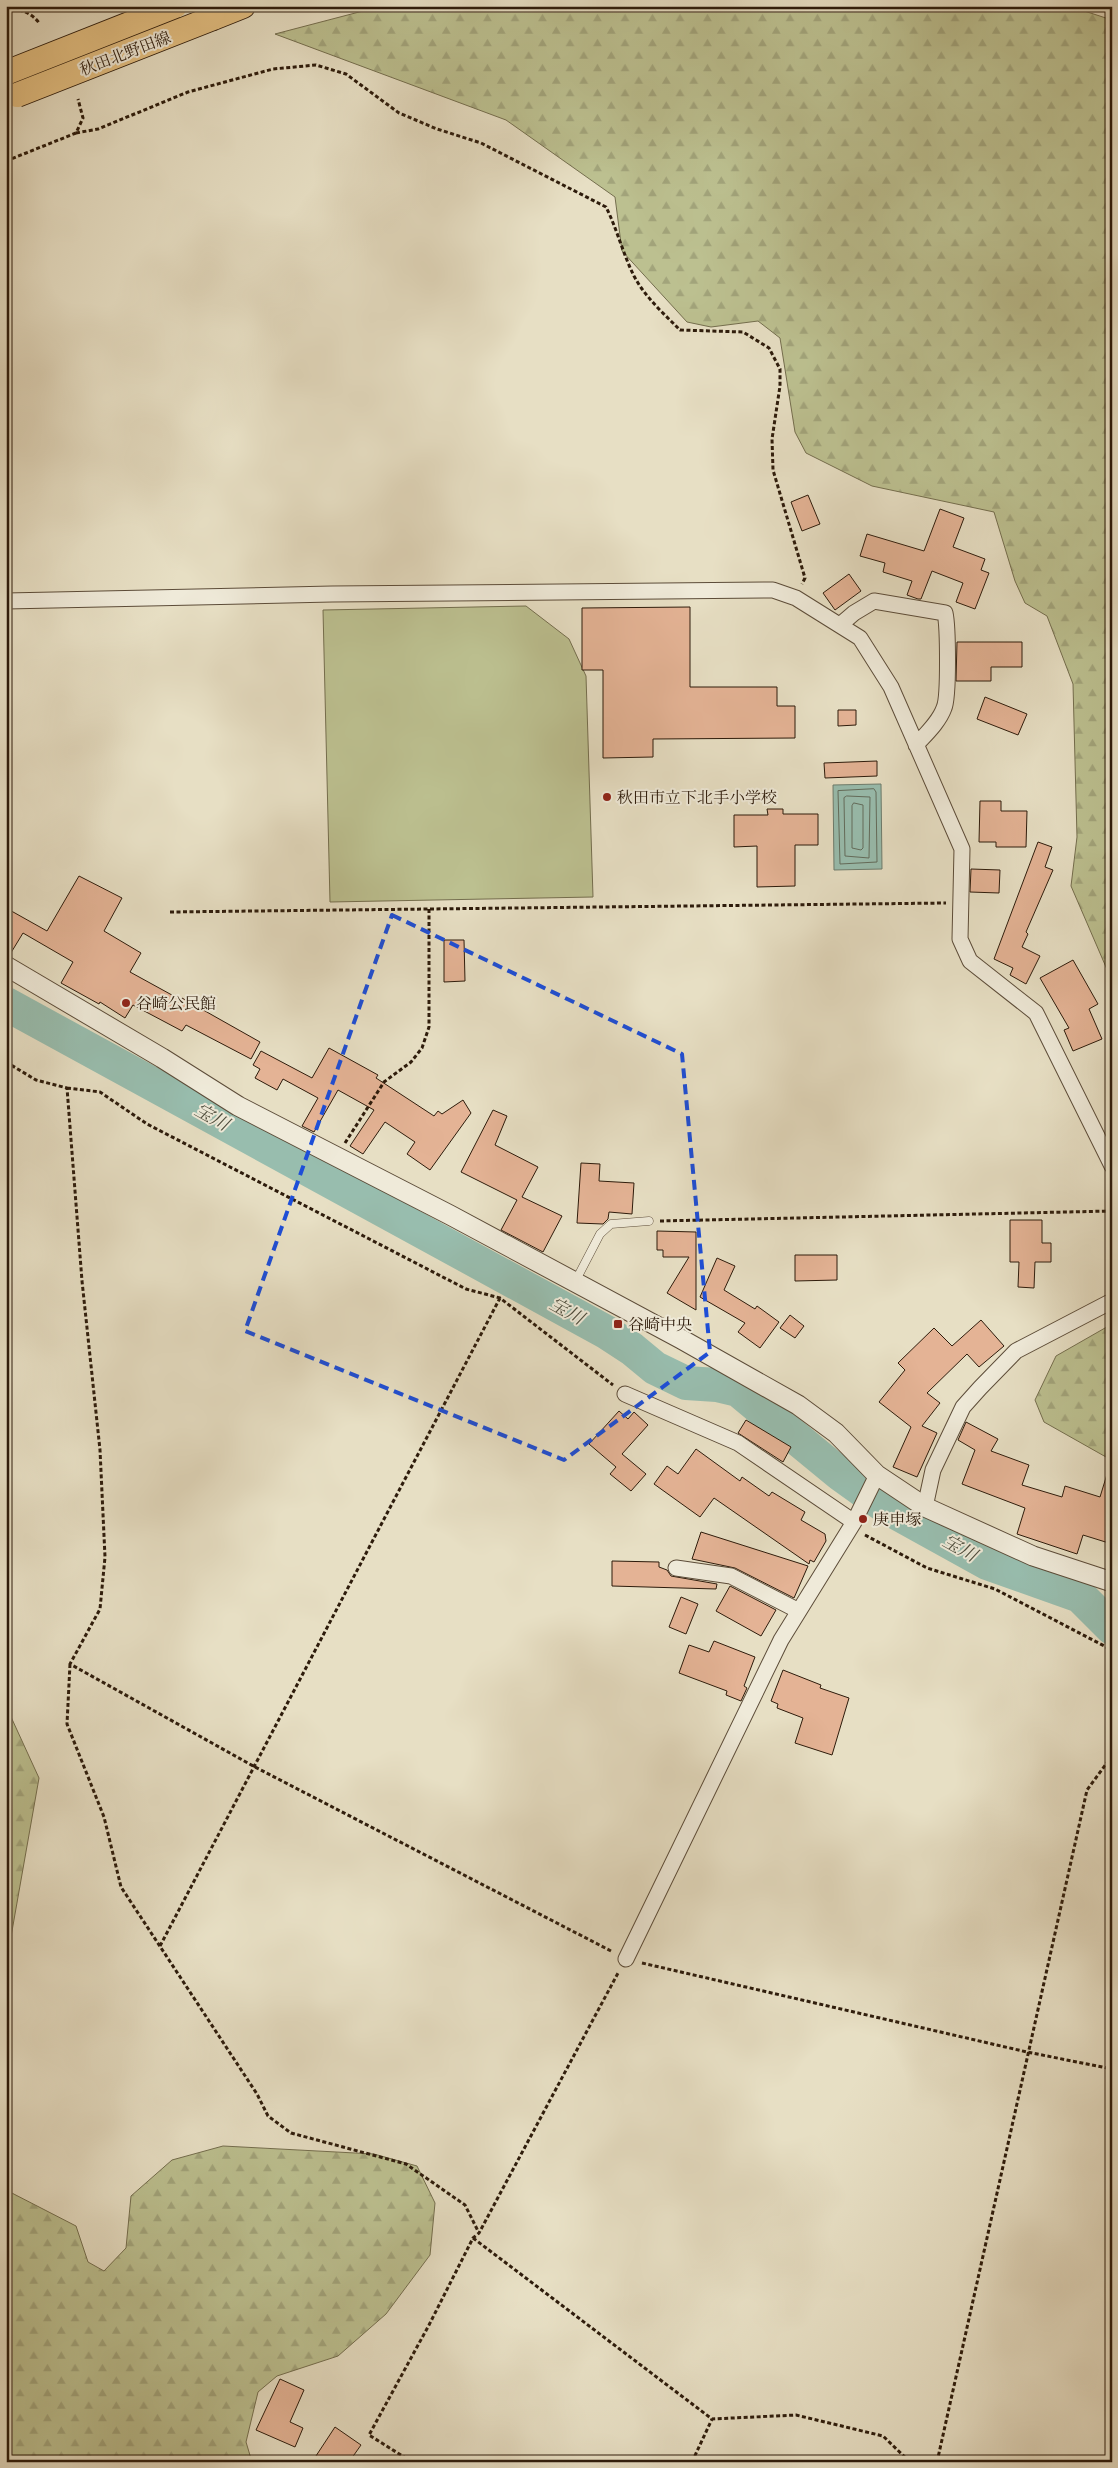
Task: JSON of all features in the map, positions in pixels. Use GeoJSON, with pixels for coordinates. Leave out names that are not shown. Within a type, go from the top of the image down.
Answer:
{"type":"FeatureCollection","features":[{"type":"Feature","properties":{"kind":"main road","name":"秋田北野田線"},"geometry":{"type":"LineString","coordinates":[[7,72],[175,6]]}},
{"type":"Feature","properties":{"kind":"main road","name":"秋田北野田線"},"geometry":{"type":"LineString","coordinates":[[12,97],[243,6]]}},
{"type":"Feature","properties":{"kind":"street"},"geometry":{"type":"LineString","coordinates":[[6,601],[773,590],[796,598],[860,638],[891,688],[962,849],[960,940],[964,952],[976,967],[1036,1013],[1112,1166]]}},
{"type":"Feature","properties":{"kind":"street"},"geometry":{"type":"LineString","coordinates":[[840,625],[854,613],[874,601],[945,613],[948,626],[945,707],[933,726],[916,745]]}},
{"type":"Feature","properties":{"kind":"street"},"geometry":{"type":"LineString","coordinates":[[6,966],[162,1058],[238,1106],[337,1156],[681,1338],[798,1405],[836,1433],[875,1479],[925,1507],[1033,1556],[1112,1582]]}},
{"type":"Feature","properties":{"kind":"street"},"geometry":{"type":"LineString","coordinates":[[925,1507],[933,1470],[963,1407],[980,1388],[1016,1351],[1112,1302]]}},
{"type":"Feature","properties":{"kind":"street"},"geometry":{"type":"LineString","coordinates":[[625,1394],[738,1443],[855,1520]]}},
{"type":"Feature","properties":{"kind":"street"},"geometry":{"type":"LineString","coordinates":[[626,1959],[781,1640],[855,1520],[875,1479]]}},
{"type":"Feature","properties":{"kind":"street"},"geometry":{"type":"LineString","coordinates":[[676,1568],[730,1576],[799,1612]]}},
{"type":"Feature","properties":{"kind":"lane"},"geometry":{"type":"LineString","coordinates":[[576,1282],[600,1234],[611,1224],[649,1221]]}},
{"type":"Feature","properties":{"kind":"path"},"geometry":{"type":"LineString","coordinates":[[6,10],[28,12],[35,16],[40,24]]}},
{"type":"Feature","properties":{"kind":"path"},"geometry":{"type":"LineString","coordinates":[[6,161],[76,133],[98,128],[188,92],[273,69],[316,65],[346,74],[399,112],[437,129],[481,143],[606,207],[616,227],[634,278],[652,301],[680,330],[743,332],[769,348],[780,368],[780,386],[772,439],[773,470],[805,578],[796,598]]}},
{"type":"Feature","properties":{"kind":"path"},"geometry":{"type":"LineString","coordinates":[[76,133],[83,118],[78,99]]}},
{"type":"Feature","properties":{"kind":"path"},"geometry":{"type":"LineString","coordinates":[[170,912],[962,902]]}},
{"type":"Feature","properties":{"kind":"path"},"geometry":{"type":"LineString","coordinates":[[337,1156],[384,1082],[412,1062],[422,1048],[430,1027],[429,909]]}},
{"type":"Feature","properties":{"kind":"path"},"geometry":{"type":"LineString","coordinates":[[6,1062],[36,1080],[68,1088],[100,1092],[156,1129],[466,1288],[500,1298],[625,1394]]}},
{"type":"Feature","properties":{"kind":"path"},"geometry":{"type":"LineString","coordinates":[[68,1088],[82,1281],[100,1450],[105,1557],[100,1609],[70,1664],[67,1724],[104,1817],[121,1887],[257,2094],[268,2116],[290,2133],[406,2164],[465,2205],[478,2233]]}},
{"type":"Feature","properties":{"kind":"path"},"geometry":{"type":"LineString","coordinates":[[649,1221],[1112,1211]]}},
{"type":"Feature","properties":{"kind":"path"},"geometry":{"type":"LineString","coordinates":[[160,1947],[500,1298]]}},
{"type":"Feature","properties":{"kind":"path"},"geometry":{"type":"LineString","coordinates":[[855,1520],[926,1568],[995,1589],[1112,1650]]}},
{"type":"Feature","properties":{"kind":"path"},"geometry":{"type":"LineString","coordinates":[[70,1664],[255,1767],[626,1959],[1027,2052],[1112,2069]]}},
{"type":"Feature","properties":{"kind":"path"},"geometry":{"type":"LineString","coordinates":[[937,2462],[1087,1790],[1112,1756]]}},
{"type":"Feature","properties":{"kind":"path"},"geometry":{"type":"LineString","coordinates":[[412,2462],[369,2435],[429,2325],[473,2238],[478,2233],[626,1959]]}},
{"type":"Feature","properties":{"kind":"path"},"geometry":{"type":"LineString","coordinates":[[473,2238],[712,2419],[796,2415],[883,2436],[910,2462]]}},
{"type":"Feature","properties":{"kind":"path"},"geometry":{"type":"LineString","coordinates":[[692,2462],[712,2419]]}},
{"type":"Feature","properties":{"kind":"highlighted area"},"geometry":{"type":"Polygon","coordinates":[[[392,915],[682,1054],[710,1352],[564,1460],[245,1331],[392,915]]]}},
{"type":"Feature","properties":{"kind":"green space"},"geometry":{"type":"Polygon","coordinates":[[[382,6],[1069,6],[1112,20],[1112,981],[1071,886],[1077,837],[1073,684],[1047,616],[1025,603],[1015,581],[994,512],[872,486],[806,453],[795,432],[780,338],[758,321],[711,327],[687,322],[622,251],[615,197],[506,120],[275,34],[382,6]]]}},
{"type":"Feature","properties":{"kind":"green space"},"geometry":{"type":"Polygon","coordinates":[[[526,606],[569,639],[586,676],[593,897],[330,902],[323,610],[526,606]]]}},
{"type":"Feature","properties":{"kind":"green space"},"geometry":{"type":"Polygon","coordinates":[[[1112,1324],[1112,1455],[1106,1457],[1044,1422],[1035,1400],[1056,1356],[1112,1324]]]}},
{"type":"Feature","properties":{"kind":"green space"},"geometry":{"type":"Polygon","coordinates":[[[6,1706],[39,1778],[6,1965],[6,1706]]]}},
{"type":"Feature","properties":{"kind":"green space"},"geometry":{"type":"Polygon","coordinates":[[[223,2146],[374,2154],[417,2166],[435,2203],[430,2255],[386,2314],[338,2356],[277,2376],[258,2392],[246,2442],[252,2462],[6,2462],[6,2190],[76,2226],[88,2262],[104,2271],[126,2248],[131,2196],[172,2160],[223,2146]]]}},
{"type":"Feature","properties":{"kind":"water"},"geometry":{"type":"Polygon","coordinates":[[[881,784],[882,869],[834,870],[833,785],[881,784]]]}},
{"type":"Feature","properties":{"kind":"building"},"geometry":{"type":"Polygon","coordinates":[[[808,495],[820,524],[802,531],[791,502],[808,495]]]}},
{"type":"Feature","properties":{"kind":"building"},"geometry":{"type":"Polygon","coordinates":[[[940,509],[964,518],[953,547],[985,559],[981,570],[989,573],[975,609],[956,602],[963,583],[932,571],[921,599],[918,599],[907,595],[912,581],[883,572],[885,563],[860,556],[867,534],[924,551],[940,509]]]}},
{"type":"Feature","properties":{"kind":"building"},"geometry":{"type":"Polygon","coordinates":[[[849,574],[861,591],[835,610],[823,593],[849,574]]]}},
{"type":"Feature","properties":{"kind":"building"},"geometry":{"type":"Polygon","coordinates":[[[690,607],[690,687],[777,687],[777,706],[795,706],[795,738],[653,739],[653,757],[603,758],[603,670],[582,670],[582,608],[690,607]]]}},
{"type":"Feature","properties":{"kind":"building"},"geometry":{"type":"Polygon","coordinates":[[[957,642],[1022,642],[1022,667],[991,667],[991,681],[956,681],[957,642]]]}},
{"type":"Feature","properties":{"kind":"building"},"geometry":{"type":"Polygon","coordinates":[[[985,697],[1027,714],[1018,735],[977,719],[985,697]]]}},
{"type":"Feature","properties":{"kind":"building"},"geometry":{"type":"Polygon","coordinates":[[[838,710],[856,710],[856,725],[838,726],[838,710]]]}},
{"type":"Feature","properties":{"kind":"building"},"geometry":{"type":"Polygon","coordinates":[[[877,761],[877,776],[825,778],[824,763],[877,761]]]}},
{"type":"Feature","properties":{"kind":"building"},"geometry":{"type":"Polygon","coordinates":[[[980,801],[1001,801],[1001,811],[1027,811],[1026,847],[996,847],[996,842],[979,842],[980,801]]]}},
{"type":"Feature","properties":{"kind":"building"},"geometry":{"type":"Polygon","coordinates":[[[767,809],[783,809],[783,814],[818,814],[818,845],[795,845],[795,886],[757,887],[757,846],[734,847],[734,815],[768,815],[767,809]]]}},
{"type":"Feature","properties":{"kind":"building"},"geometry":{"type":"Polygon","coordinates":[[[1038,842],[1052,847],[1045,867],[1053,870],[1026,932],[1028,934],[1022,947],[1040,956],[1026,984],[1010,975],[1013,968],[994,959],[1038,842]]]}},
{"type":"Feature","properties":{"kind":"building"},"geometry":{"type":"Polygon","coordinates":[[[971,869],[1000,870],[999,893],[970,892],[971,869]]]}},
{"type":"Feature","properties":{"kind":"building"},"geometry":{"type":"Polygon","coordinates":[[[79,876],[122,898],[104,931],[141,953],[130,972],[181,1000],[182,998],[260,1042],[251,1059],[186,1025],[182,1031],[133,1005],[125,1018],[100,1002],[99,1004],[61,983],[73,962],[23,933],[9,956],[6,955],[6,908],[47,931],[79,876]]]}},
{"type":"Feature","properties":{"kind":"building"},"geometry":{"type":"Polygon","coordinates":[[[444,940],[464,940],[465,981],[444,982],[444,940]]]}},
{"type":"Feature","properties":{"kind":"building"},"geometry":{"type":"Polygon","coordinates":[[[1073,960],[1098,1004],[1089,1009],[1102,1039],[1073,1051],[1064,1030],[1069,1028],[1040,978],[1073,960]]]}},
{"type":"Feature","properties":{"kind":"building"},"geometry":{"type":"Polygon","coordinates":[[[329,1048],[378,1075],[376,1078],[434,1116],[438,1111],[442,1114],[463,1100],[471,1113],[430,1170],[407,1154],[415,1142],[385,1122],[363,1154],[350,1146],[374,1110],[338,1090],[314,1132],[302,1126],[318,1098],[283,1079],[277,1090],[255,1078],[260,1069],[253,1065],[261,1051],[312,1078],[329,1048]]]}},
{"type":"Feature","properties":{"kind":"building"},"geometry":{"type":"Polygon","coordinates":[[[493,1110],[507,1116],[495,1145],[538,1167],[522,1197],[562,1216],[543,1252],[501,1230],[517,1200],[461,1172],[493,1110]]]}},
{"type":"Feature","properties":{"kind":"building"},"geometry":{"type":"Polygon","coordinates":[[[581,1163],[600,1164],[599,1181],[634,1183],[632,1214],[609,1212],[608,1219],[603,1224],[577,1223],[581,1163]]]}},
{"type":"Feature","properties":{"kind":"building"},"geometry":{"type":"Polygon","coordinates":[[[1010,1220],[1042,1220],[1042,1243],[1051,1243],[1051,1262],[1035,1262],[1034,1288],[1018,1287],[1019,1262],[1010,1262],[1010,1220]]]}},
{"type":"Feature","properties":{"kind":"building"},"geometry":{"type":"Polygon","coordinates":[[[657,1231],[696,1232],[696,1310],[667,1293],[689,1257],[663,1257],[663,1250],[657,1250],[657,1231]]]}},
{"type":"Feature","properties":{"kind":"building"},"geometry":{"type":"Polygon","coordinates":[[[795,1255],[837,1255],[837,1280],[795,1281],[795,1255]]]}},
{"type":"Feature","properties":{"kind":"building"},"geometry":{"type":"Polygon","coordinates":[[[717,1258],[735,1266],[724,1290],[755,1309],[757,1306],[779,1322],[760,1348],[738,1332],[745,1323],[700,1297],[717,1258]]]}},
{"type":"Feature","properties":{"kind":"building"},"geometry":{"type":"Polygon","coordinates":[[[790,1315],[804,1326],[795,1338],[780,1328],[790,1315]]]}},
{"type":"Feature","properties":{"kind":"building"},"geometry":{"type":"Polygon","coordinates":[[[981,1320],[1004,1346],[979,1367],[967,1354],[927,1393],[940,1403],[922,1426],[937,1433],[917,1477],[893,1467],[911,1427],[879,1402],[905,1370],[898,1363],[934,1328],[952,1346],[981,1320]]]}},
{"type":"Feature","properties":{"kind":"building"},"geometry":{"type":"Polygon","coordinates":[[[619,1411],[628,1419],[634,1412],[648,1425],[622,1454],[646,1474],[631,1491],[610,1474],[616,1467],[589,1444],[619,1411]]]}},
{"type":"Feature","properties":{"kind":"building"},"geometry":{"type":"Polygon","coordinates":[[[746,1420],[791,1447],[783,1462],[738,1433],[746,1420]]]}},
{"type":"Feature","properties":{"kind":"building"},"geometry":{"type":"Polygon","coordinates":[[[966,1422],[998,1439],[991,1451],[1029,1465],[1022,1485],[1062,1497],[1065,1486],[1100,1497],[1108,1471],[1112,1471],[1112,1544],[1083,1535],[1077,1554],[1017,1534],[1025,1508],[962,1484],[975,1450],[958,1440],[966,1422]]]}},
{"type":"Feature","properties":{"kind":"building"},"geometry":{"type":"Polygon","coordinates":[[[696,1449],[740,1481],[742,1477],[769,1496],[772,1492],[805,1512],[801,1520],[825,1534],[826,1541],[814,1562],[810,1560],[809,1564],[714,1498],[700,1517],[654,1484],[667,1466],[678,1474],[696,1449]]]}},
{"type":"Feature","properties":{"kind":"building"},"geometry":{"type":"Polygon","coordinates":[[[701,1532],[808,1566],[794,1598],[735,1568],[692,1559],[701,1532]]]}},
{"type":"Feature","properties":{"kind":"building"},"geometry":{"type":"Polygon","coordinates":[[[612,1561],[659,1562],[659,1567],[667,1570],[671,1576],[717,1584],[716,1589],[612,1586],[612,1561]]]}},
{"type":"Feature","properties":{"kind":"building"},"geometry":{"type":"Polygon","coordinates":[[[730,1586],[776,1610],[761,1636],[716,1611],[730,1586]]]}},
{"type":"Feature","properties":{"kind":"building"},"geometry":{"type":"Polygon","coordinates":[[[681,1597],[698,1604],[686,1634],[669,1627],[681,1597]]]}},
{"type":"Feature","properties":{"kind":"building"},"geometry":{"type":"Polygon","coordinates":[[[714,1641],[755,1657],[744,1686],[747,1688],[741,1701],[726,1695],[727,1691],[679,1673],[689,1645],[709,1652],[714,1641]]]}},
{"type":"Feature","properties":{"kind":"building"},"geometry":{"type":"Polygon","coordinates":[[[783,1670],[821,1685],[820,1688],[849,1698],[832,1755],[795,1743],[803,1718],[777,1708],[778,1704],[771,1701],[783,1670]]]}},
{"type":"Feature","properties":{"kind":"building"},"geometry":{"type":"Polygon","coordinates":[[[280,2379],[304,2390],[290,2422],[303,2428],[295,2447],[256,2430],[280,2379]]]}},
{"type":"Feature","properties":{"kind":"building"},"geometry":{"type":"Polygon","coordinates":[[[335,2427],[361,2445],[349,2462],[312,2462],[335,2427]]]}},
{"type":"Feature","properties":{"kind":"waterway","name":"宝川"},"geometry":{"type":"LineString","coordinates":[[6,1004],[606,1332],[632,1349],[655,1368],[686,1383],[717,1385],[738,1390],[840,1474],[886,1507],[987,1563],[1080,1596],[1112,1628]]}},
{"type":"Feature","properties":{"kind":"place","name":"秋田市立下北手小学校"},"geometry":{"type":"Point","coordinates":[607,797]}},
{"type":"Feature","properties":{"kind":"place","name":"谷崎公民館"},"geometry":{"type":"Point","coordinates":[126,1003]}},
{"type":"Feature","properties":{"kind":"place","name":"谷崎中央"},"geometry":{"type":"Point","coordinates":[618,1324]}},
{"type":"Feature","properties":{"kind":"place","name":"庚申塚"},"geometry":{"type":"Point","coordinates":[863,1519]}}]}
